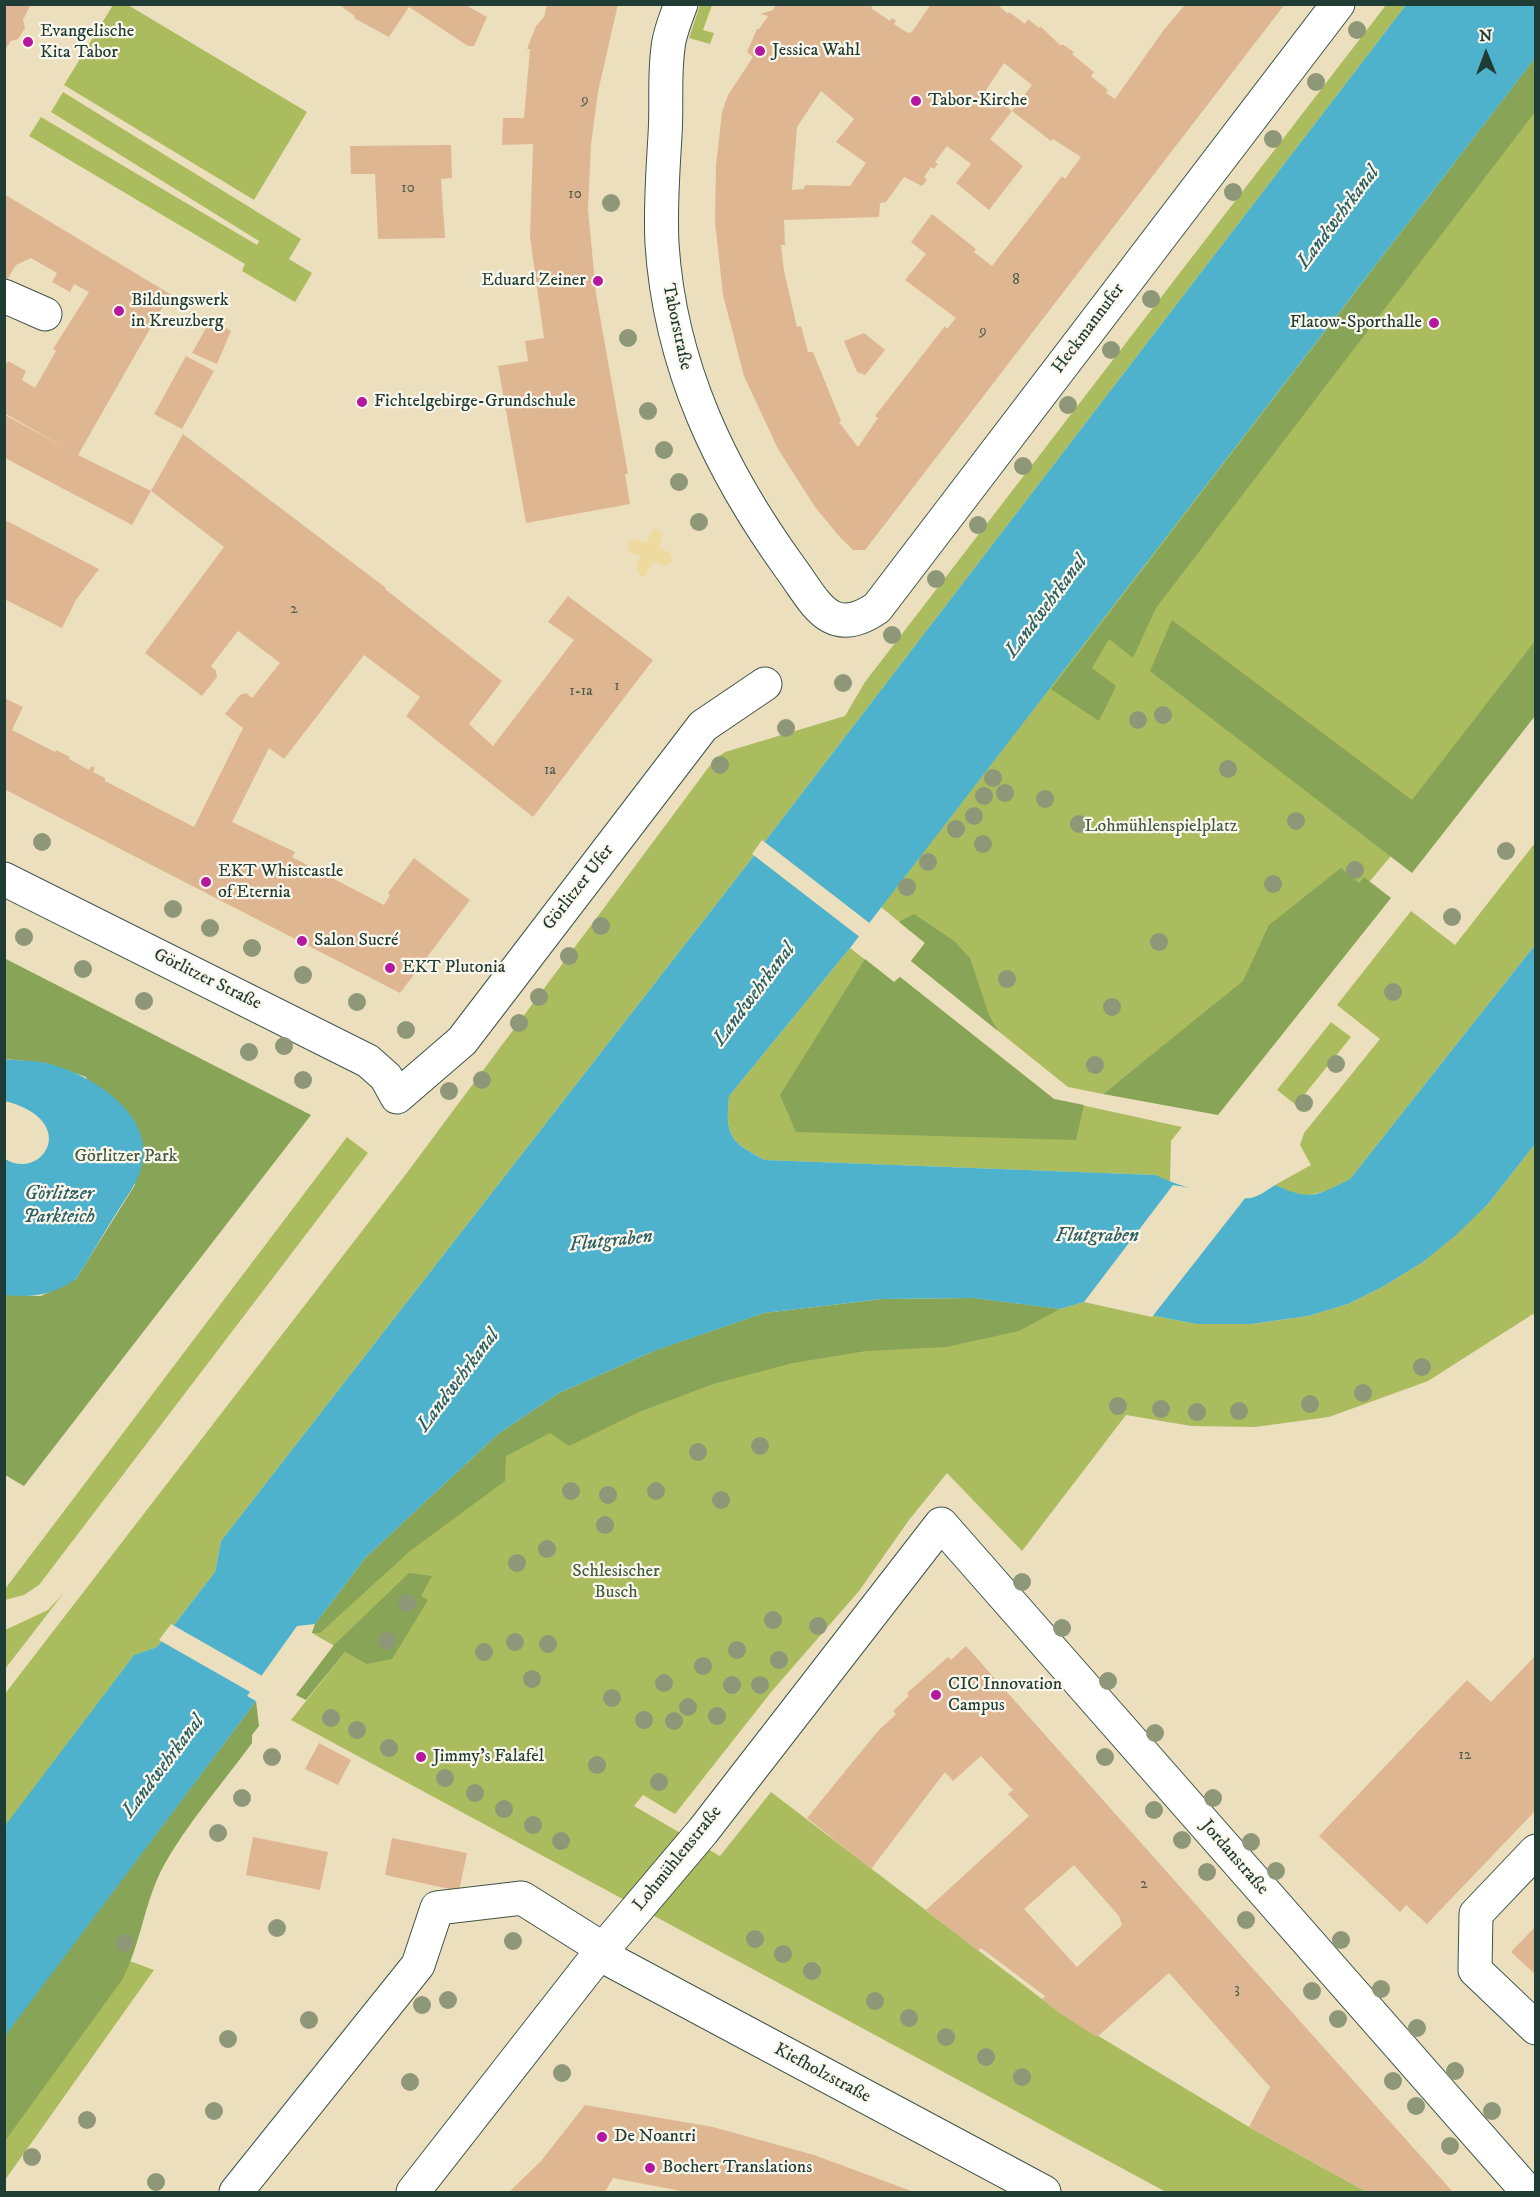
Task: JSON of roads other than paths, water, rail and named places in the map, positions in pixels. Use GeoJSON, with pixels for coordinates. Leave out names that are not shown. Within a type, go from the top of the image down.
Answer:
{"type":"FeatureCollection","features":[{"type":"Feature","properties":{"kind":"street","name":"Taborstraße"},"geometry":{"type":"LineString","coordinates":[[681,4],[668,47],[661,195],[666,284],[674,330],[688,382],[715,447],[765,533],[823,614]]}},
{"type":"Feature","properties":{"kind":"street","name":"Heckmannufer"},"geometry":{"type":"LineString","coordinates":[[823,614],[839,620],[861,619],[877,608],[1338,4]]}},
{"type":"Feature","properties":{"kind":"street"},"geometry":{"type":"LineString","coordinates":[[4,296],[45,314]]}},
{"type":"Feature","properties":{"kind":"street","name":"Görlitzer Ufer"},"geometry":{"type":"LineString","coordinates":[[397,1097],[462,1041],[703,726],[765,684]]}},
{"type":"Feature","properties":{"kind":"street","name":"Görlitzer Straße"},"geometry":{"type":"LineString","coordinates":[[4,879],[368,1061],[386,1077],[397,1097]]}},
{"type":"Feature","properties":{"kind":"street","name":"Lohmühlenstraße"},"geometry":{"type":"LineString","coordinates":[[413,2193],[600,1954],[703,1831],[941,1524]]}},
{"type":"Feature","properties":{"kind":"street","name":"Jordanstraße"},"geometry":{"type":"LineString","coordinates":[[941,1524],[1528,2193]]}},
{"type":"Feature","properties":{"kind":"street"},"geometry":{"type":"LineString","coordinates":[[1536,1851],[1476,1914],[1475,1970],[1536,2028]]}},
{"type":"Feature","properties":{"kind":"street","name":"Kiefholzstraße"},"geometry":{"type":"LineString","coordinates":[[236,2193],[418,1965],[437,1908],[522,1898],[592,1942],[600,1954],[1044,2193]]}},
{"type":"Feature","properties":{"kind":"water"},"geometry":{"type":"Polygon","coordinates":[[[1406,5],[1535,5],[1535,58],[850,948],[729,1096],[729,1129],[737,1142],[765,1160],[1156,1175],[1217,1195],[1242,1198],[1254,1197],[1275,1185],[1305,1195],[1321,1193],[1350,1179],[1535,945],[1535,1144],[1488,1204],[1456,1235],[1423,1262],[1384,1286],[1348,1304],[1308,1316],[1252,1324],[1196,1324],[1084,1302],[1060,1309],[973,1298],[882,1299],[764,1313],[654,1351],[559,1393],[498,1434],[366,1557],[315,1624],[297,1626],[247,1696],[256,1701],[5,2036],[4,1827],[134,1655],[157,1647],[215,1572],[221,1541],[753,857],[1406,5]]]}},
{"type":"Feature","properties":{"kind":"water","name":"Görlitzer Parkteich"},"geometry":{"type":"Polygon","coordinates":[[[5,1059],[50,1064],[85,1078],[102,1089],[118,1101],[131,1116],[140,1132],[143,1150],[141,1169],[134,1185],[76,1279],[59,1289],[42,1294],[5,1295],[5,1159],[19,1164],[31,1162],[42,1156],[48,1146],[49,1134],[43,1122],[29,1110],[5,1101],[5,1059]]]}},
{"type":"Feature","properties":{"kind":"place","name":"Evangelische Kita Tabor"},"geometry":{"type":"Point","coordinates":[28,42]}},
{"type":"Feature","properties":{"kind":"place","name":"Jessica Wahl"},"geometry":{"type":"Point","coordinates":[760,51]}},
{"type":"Feature","properties":{"kind":"place","name":"Tabor-Kirche"},"geometry":{"type":"Point","coordinates":[916,101]}},
{"type":"Feature","properties":{"kind":"place","name":"Eduard Zeiner"},"geometry":{"type":"Point","coordinates":[598,281]}},
{"type":"Feature","properties":{"kind":"place","name":"Bildungswerk in Kreuzberg"},"geometry":{"type":"Point","coordinates":[119,311]}},
{"type":"Feature","properties":{"kind":"place","name":"Flatow-Sporthalle"},"geometry":{"type":"Point","coordinates":[1434,323]}},
{"type":"Feature","properties":{"kind":"place","name":"Fichtelgebirge-Grundschule"},"geometry":{"type":"Point","coordinates":[362,402]}},
{"type":"Feature","properties":{"kind":"place","name":"EKT Whistcastle of Eternia"},"geometry":{"type":"Point","coordinates":[206,882]}},
{"type":"Feature","properties":{"kind":"place","name":"Salon Sucré"},"geometry":{"type":"Point","coordinates":[302,941]}},
{"type":"Feature","properties":{"kind":"place","name":"EKT Plutonia"},"geometry":{"type":"Point","coordinates":[390,968]}},
{"type":"Feature","properties":{"kind":"place","name":"CIC Innovation Campus"},"geometry":{"type":"Point","coordinates":[936,1695]}},
{"type":"Feature","properties":{"kind":"place","name":"Jimmy's Falafel"},"geometry":{"type":"Point","coordinates":[421,1757]}},
{"type":"Feature","properties":{"kind":"place","name":"De Noantri"},"geometry":{"type":"Point","coordinates":[602,2137]}},
{"type":"Feature","properties":{"kind":"place","name":"Bochert Translations"},"geometry":{"type":"Point","coordinates":[650,2168]}},
{"type":"Feature","properties":{"kind":"water label","name":"Landwehrkanal"},"geometry":{"type":"Point","coordinates":[1339,218]}},
{"type":"Feature","properties":{"kind":"water label","name":"Landwehrkanal"},"geometry":{"type":"Point","coordinates":[1047,607]}},
{"type":"Feature","properties":{"kind":"water label","name":"Landwehrkanal"},"geometry":{"type":"Point","coordinates":[755,995]}},
{"type":"Feature","properties":{"kind":"water label","name":"Flutgraben"},"geometry":{"type":"Point","coordinates":[1097,1237]}},
{"type":"Feature","properties":{"kind":"water label","name":"Flutgraben"},"geometry":{"type":"Point","coordinates":[611,1242]}},
{"type":"Feature","properties":{"kind":"water label","name":"Landwehrkanal"},"geometry":{"type":"Point","coordinates":[459,1381]}},
{"type":"Feature","properties":{"kind":"water label","name":"Landwehrkanal"},"geometry":{"type":"Point","coordinates":[164,1767]}},
{"type":"Feature","properties":{"kind":"park label","name":"Lohmühlenspielplatz"},"geometry":{"type":"Point","coordinates":[1161,827]}},
{"type":"Feature","properties":{"kind":"park label","name":"Görlitzer Park"},"geometry":{"type":"Point","coordinates":[126,1157]}},
{"type":"Feature","properties":{"kind":"park label","name":"Schlesischer Busch"},"geometry":{"type":"Point","coordinates":[616,1582]}}]}
